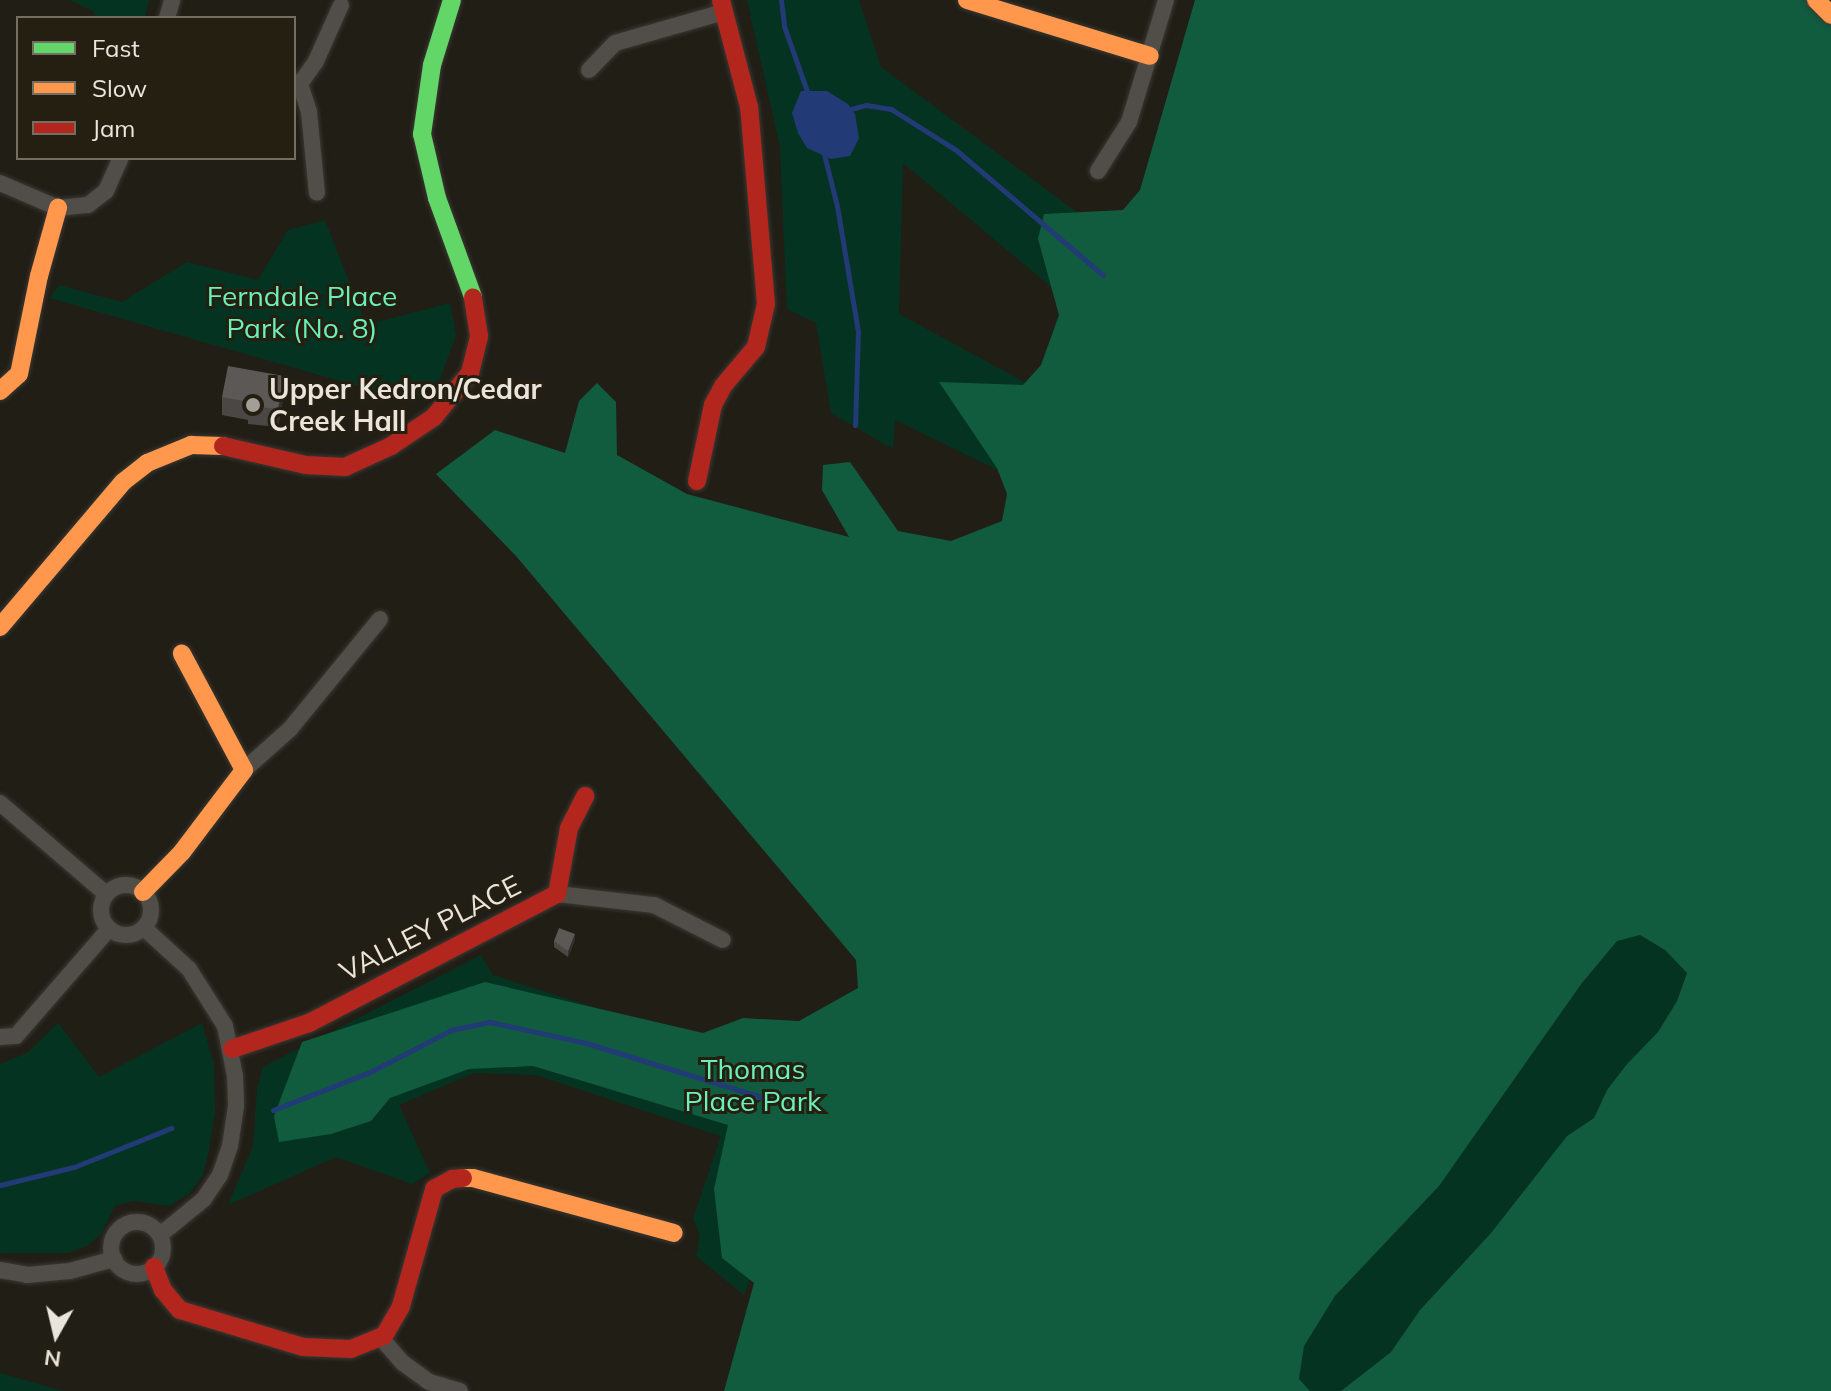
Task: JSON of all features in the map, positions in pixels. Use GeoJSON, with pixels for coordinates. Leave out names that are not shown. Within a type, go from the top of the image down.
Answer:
{"type":"FeatureCollection","features":[{"type":"Feature","properties":{"kind":"street"},"geometry":{"type":"LineString","coordinates":[[0,627],[123,482],[147,463],[191,445],[221,446],[306,465],[345,467],[391,446],[434,417],[470,373],[479,336],[472,288],[437,198],[422,134],[432,65],[452,0]]}},
{"type":"Feature","properties":{"kind":"street"},"geometry":{"type":"LineString","coordinates":[[967,0],[1150,56]]}},
{"type":"Feature","properties":{"kind":"street"},"geometry":{"type":"LineString","coordinates":[[1098,171],[1129,122],[1166,0]]}},
{"type":"Feature","properties":{"kind":"street"},"geometry":{"type":"LineString","coordinates":[[1816,0],[1831,15]]}},
{"type":"Feature","properties":{"kind":"street"},"geometry":{"type":"LineString","coordinates":[[317,193],[309,112],[297,83],[316,61],[341,5]]}},
{"type":"Feature","properties":{"kind":"street"},"geometry":{"type":"LineString","coordinates":[[589,70],[615,43],[723,6],[749,107],[766,304],[756,347],[723,386],[713,405],[697,481]]}},
{"type":"Feature","properties":{"kind":"street"},"geometry":{"type":"LineString","coordinates":[[0,183],[58,208],[88,205],[106,191],[120,160]]}},
{"type":"Feature","properties":{"kind":"street"},"geometry":{"type":"LineString","coordinates":[[0,391],[19,374],[39,276],[58,208]]}},
{"type":"Feature","properties":{"kind":"street"},"geometry":{"type":"LineString","coordinates":[[143,892],[182,852],[244,770],[290,729],[380,619]]}},
{"type":"Feature","properties":{"kind":"street"},"geometry":{"type":"LineString","coordinates":[[182,654],[244,770]]}},
{"type":"Feature","properties":{"kind":"street","name":"VALLEY PLACE"},"geometry":{"type":"LineString","coordinates":[[232,1049],[309,1023],[557,894],[569,828],[585,796]]}},
{"type":"Feature","properties":{"kind":"street"},"geometry":{"type":"LineString","coordinates":[[0,803],[106,894]]}},
{"type":"Feature","properties":{"kind":"street"},"geometry":{"type":"LineString","coordinates":[[124,885],[143,892],[151,909],[144,928],[131,935],[109,929],[100,912],[106,894],[124,885]]}},
{"type":"Feature","properties":{"kind":"street"},"geometry":{"type":"LineString","coordinates":[[557,894],[654,905],[723,940]]}},
{"type":"Feature","properties":{"kind":"street"},"geometry":{"type":"LineString","coordinates":[[144,928],[189,969],[225,1026],[232,1049],[236,1106],[230,1146],[220,1175],[204,1199],[160,1235]]}},
{"type":"Feature","properties":{"kind":"street"},"geometry":{"type":"LineString","coordinates":[[0,1037],[16,1036],[109,929]]}},
{"type":"Feature","properties":{"kind":"street"},"geometry":{"type":"LineString","coordinates":[[154,1267],[163,1290],[180,1310],[214,1323],[303,1347],[351,1349],[382,1339],[401,1306],[434,1189],[452,1179],[473,1178],[674,1233]]}},
{"type":"Feature","properties":{"kind":"street"},"geometry":{"type":"LineString","coordinates":[[129,1223],[147,1223],[160,1235],[163,1252],[154,1267],[132,1273],[114,1259],[111,1242],[121,1227],[129,1223]]}},
{"type":"Feature","properties":{"kind":"street"},"geometry":{"type":"LineString","coordinates":[[0,1270],[27,1275],[70,1271],[114,1259]]}},
{"type":"Feature","properties":{"kind":"street"},"geometry":{"type":"LineString","coordinates":[[382,1339],[403,1363],[429,1382],[460,1391]]}},
{"type":"Feature","properties":{"kind":"green space"},"geometry":{"type":"Polygon","coordinates":[[[70,0],[149,0],[145,16],[95,16],[93,11],[70,0]]]}},
{"type":"Feature","properties":{"kind":"green space"},"geometry":{"type":"Polygon","coordinates":[[[747,0],[859,0],[881,67],[1105,233],[1081,312],[903,163],[899,314],[1052,397],[1020,481],[895,420],[893,449],[831,413],[816,323],[787,309],[780,147],[747,0]]]}},
{"type":"Feature","properties":{"kind":"green space"},"geometry":{"type":"Polygon","coordinates":[[[1195,0],[1831,0],[1831,1391],[1341,1391],[1391,1352],[1420,1310],[1491,1233],[1567,1136],[1594,1118],[1607,1090],[1658,1032],[1677,1001],[1687,973],[1665,950],[1640,935],[1617,941],[1582,983],[1439,1186],[1335,1296],[1304,1346],[1299,1379],[1310,1391],[724,1391],[754,1283],[722,1258],[714,1189],[728,1125],[533,1066],[469,1069],[390,1098],[371,1121],[331,1134],[279,1142],[274,1116],[302,1042],[485,982],[703,1033],[743,1018],[799,1021],[858,988],[856,960],[516,556],[436,474],[495,430],[565,453],[579,401],[597,383],[616,402],[617,455],[687,494],[849,537],[822,490],[823,465],[850,462],[898,531],[951,541],[1002,521],[1007,494],[997,468],[939,382],[1023,385],[1041,365],[1059,315],[1038,239],[1044,214],[1123,210],[1140,190],[1195,0]]]}},
{"type":"Feature","properties":{"kind":"green space","name":"Ferndale Place Park (No. 8)"},"geometry":{"type":"Polygon","coordinates":[[[325,220],[366,325],[450,303],[456,335],[440,379],[426,393],[410,401],[50,298],[59,285],[122,302],[187,262],[258,280],[288,230],[325,220]]]}},
{"type":"Feature","properties":{"kind":"green space"},"geometry":{"type":"Polygon","coordinates":[[[1640,935],[1665,950],[1687,973],[1677,1001],[1658,1032],[1607,1090],[1594,1118],[1567,1136],[1491,1233],[1420,1310],[1391,1352],[1341,1391],[1310,1391],[1299,1379],[1304,1345],[1335,1296],[1439,1186],[1582,983],[1617,940],[1640,935]]]}},
{"type":"Feature","properties":{"kind":"green space","name":"Thomas Place Park"},"geometry":{"type":"Polygon","coordinates":[[[481,955],[493,975],[675,1033],[836,1029],[744,1295],[696,1256],[700,1235],[693,1219],[721,1136],[536,1075],[474,1073],[399,1105],[430,1173],[412,1184],[336,1157],[228,1205],[253,1146],[257,1089],[263,1067],[481,955]]]}},
{"type":"Feature","properties":{"kind":"green space"},"geometry":{"type":"Polygon","coordinates":[[[58,1023],[99,1077],[202,1023],[214,1064],[215,1112],[203,1175],[190,1193],[170,1206],[133,1201],[115,1206],[101,1234],[88,1245],[69,1253],[0,1253],[0,1064],[27,1053],[58,1023]]]}},
{"type":"Feature","properties":{"kind":"green space"},"geometry":{"type":"Polygon","coordinates":[[[0,1373],[63,1391],[0,1391],[0,1373]]]}},
{"type":"Feature","properties":{"kind":"water"},"geometry":{"type":"Polygon","coordinates":[[[801,91],[827,91],[848,104],[855,114],[859,138],[850,156],[831,159],[807,148],[792,113],[801,91]]]}},
{"type":"Feature","properties":{"kind":"building"},"geometry":{"type":"Polygon","coordinates":[[[228,366],[284,376],[278,409],[248,406],[248,402],[222,397],[228,366]]]}},
{"type":"Feature","properties":{"kind":"building"},"geometry":{"type":"Polygon","coordinates":[[[559,928],[575,934],[568,951],[554,941],[559,928]]]}},
{"type":"Feature","properties":{"kind":"waterway"},"geometry":{"type":"LineString","coordinates":[[781,0],[784,26],[808,94]]}},
{"type":"Feature","properties":{"kind":"waterway"},"geometry":{"type":"LineString","coordinates":[[847,110],[866,105],[891,109],[956,150],[1103,275]]}},
{"type":"Feature","properties":{"kind":"waterway"},"geometry":{"type":"LineString","coordinates":[[824,154],[837,206],[858,331],[855,425]]}},
{"type":"Feature","properties":{"kind":"waterway"},"geometry":{"type":"LineString","coordinates":[[273,1110],[370,1072],[451,1030],[490,1022],[586,1043],[778,1102]]}},
{"type":"Feature","properties":{"kind":"waterway"},"geometry":{"type":"LineString","coordinates":[[0,1185],[74,1167],[171,1128]]}},
{"type":"Feature","properties":{"kind":"traffic: fast"},"geometry":{"type":"LineString","coordinates":[[452,0],[432,65],[422,134],[437,198],[473,297]]}},
{"type":"Feature","properties":{"kind":"traffic: slow"},"geometry":{"type":"LineString","coordinates":[[967,0],[1150,56]]}},
{"type":"Feature","properties":{"kind":"traffic: slow"},"geometry":{"type":"LineString","coordinates":[[1816,0],[1831,15]]}},
{"type":"Feature","properties":{"kind":"traffic: slow"},"geometry":{"type":"LineString","coordinates":[[0,391],[19,374],[39,276],[58,208]]}},
{"type":"Feature","properties":{"kind":"traffic: slow"},"geometry":{"type":"LineString","coordinates":[[0,627],[123,482],[147,463],[191,445],[223,446]]}},
{"type":"Feature","properties":{"kind":"traffic: slow"},"geometry":{"type":"LineString","coordinates":[[143,892],[182,852],[244,770],[182,654]]}},
{"type":"Feature","properties":{"kind":"traffic: slow"},"geometry":{"type":"LineString","coordinates":[[463,1178],[473,1178],[674,1233]]}},
{"type":"Feature","properties":{"kind":"traffic: jam"},"geometry":{"type":"LineString","coordinates":[[697,481],[713,405],[723,386],[756,347],[766,304],[749,107],[721,0]]}},
{"type":"Feature","properties":{"kind":"traffic: jam"},"geometry":{"type":"LineString","coordinates":[[223,446],[306,465],[345,467],[391,446],[434,417],[470,373],[479,336],[473,297]]}},
{"type":"Feature","properties":{"kind":"traffic: jam"},"geometry":{"type":"LineString","coordinates":[[232,1049],[309,1023],[557,894],[569,828],[585,796]]}},
{"type":"Feature","properties":{"kind":"traffic: jam"},"geometry":{"type":"LineString","coordinates":[[154,1267],[163,1290],[180,1310],[303,1347],[351,1349],[384,1336],[401,1306],[434,1189],[452,1179],[463,1178]]}},
{"type":"Feature","properties":{"kind":"place","name":"Upper Kedron/Cedar Creek Hall"},"geometry":{"type":"Point","coordinates":[253,405]}}]}
